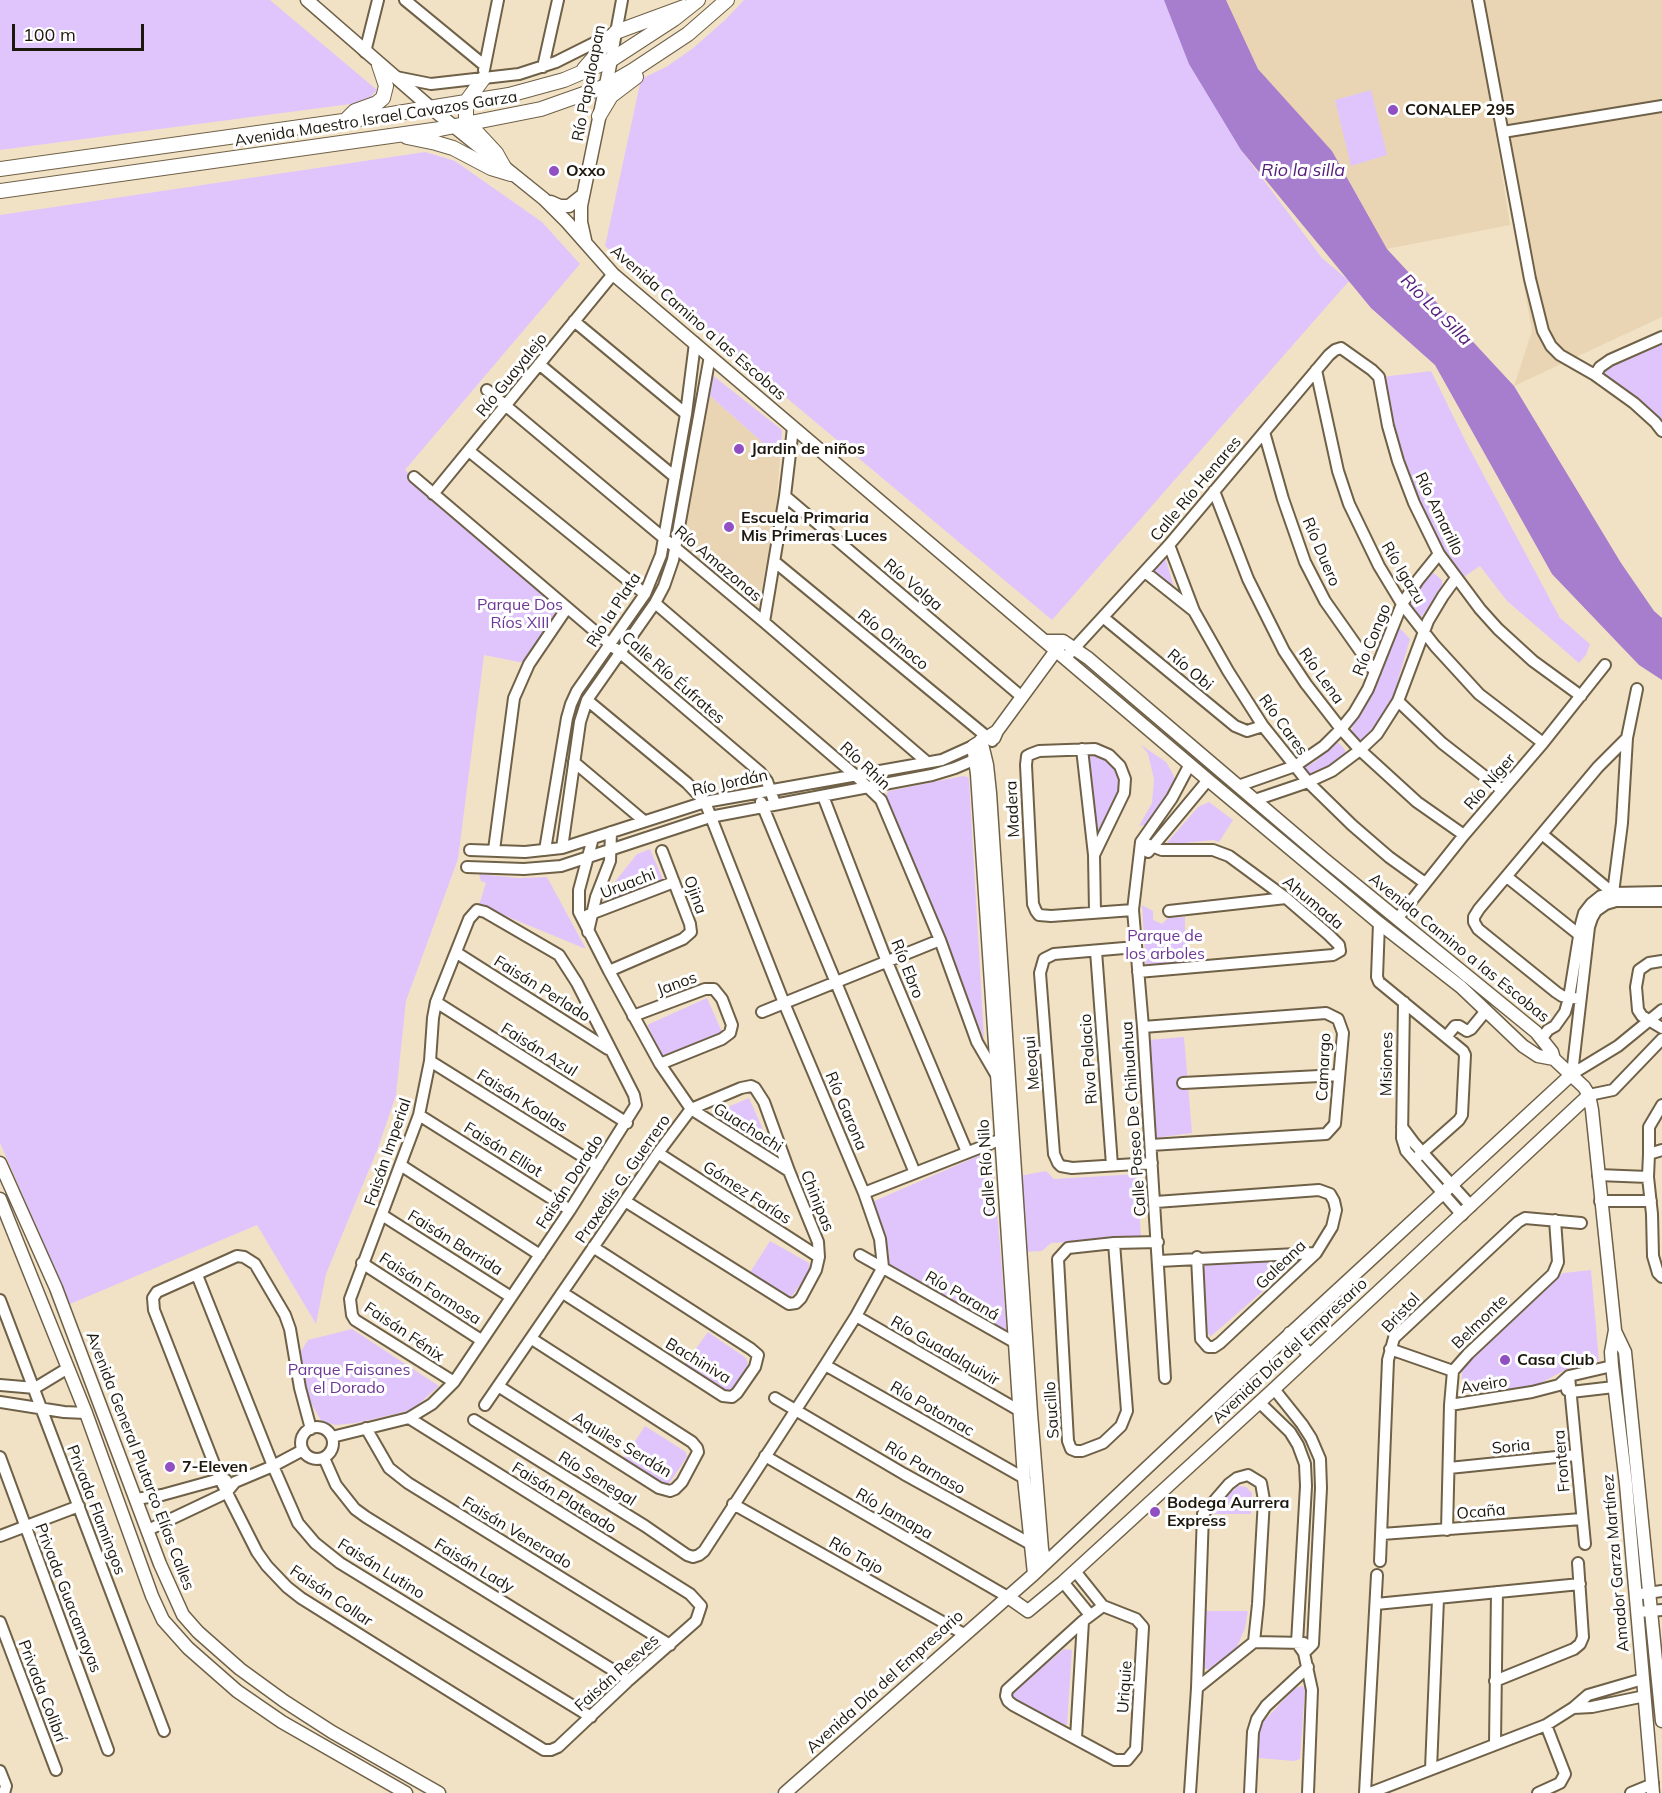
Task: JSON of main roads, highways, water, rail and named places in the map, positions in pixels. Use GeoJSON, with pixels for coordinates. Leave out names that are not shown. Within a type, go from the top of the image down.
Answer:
{"type":"FeatureCollection","features":[{"type":"Feature","properties":{"kind":"main road","name":"Avenida Maestro Israel Cavazos Garza"},"geometry":{"type":"LineString","coordinates":[[0,190],[453,127],[541,109],[606,86],[647,62],[688,34],[727,0]]}},
{"type":"Feature","properties":{"kind":"main road","name":"Avenida Maestro Israel Cavazos Garza"},"geometry":{"type":"LineString","coordinates":[[0,169],[345,121],[509,95],[564,80],[611,60],[657,31],[696,2]]}},
{"type":"Feature","properties":{"kind":"main road"},"geometry":{"type":"LineString","coordinates":[[578,75],[616,32],[696,2]]}},
{"type":"Feature","properties":{"kind":"main road"},"geometry":{"type":"LineString","coordinates":[[564,80],[577,82],[591,92],[597,102],[599,114],[611,96],[635,78],[647,62]]}},
{"type":"Feature","properties":{"kind":"main road"},"geometry":{"type":"LineString","coordinates":[[345,121],[356,111],[377,103],[383,98],[386,86],[379,65]]}},
{"type":"Feature","properties":{"kind":"main road"},"geometry":{"type":"LineString","coordinates":[[393,135],[436,142],[453,148],[491,168],[508,172],[496,153],[469,124],[465,112],[466,102],[484,72]]}},
{"type":"Feature","properties":{"kind":"main road"},"geometry":{"type":"LineString","coordinates":[[315,146],[327,140],[370,133],[378,126],[379,116]]}},
{"type":"Feature","properties":{"kind":"water","name":"Rio la silla"},"geometry":{"type":"Polygon","coordinates":[[[1164,0],[1226,0],[1258,69],[1332,151],[1387,249],[1514,386],[1621,563],[1654,611],[1662,618],[1662,680],[1639,665],[1552,574],[1435,365],[1371,308],[1241,150],[1189,64],[1164,0]]]}},
{"type":"Feature","properties":{"kind":"place","name":"CONALEP 295"},"geometry":{"type":"Point","coordinates":[1393,110]}},
{"type":"Feature","properties":{"kind":"place","name":"Oxxo"},"geometry":{"type":"Point","coordinates":[554,171]}},
{"type":"Feature","properties":{"kind":"place","name":"Jardin de niños"},"geometry":{"type":"Point","coordinates":[739,449]}},
{"type":"Feature","properties":{"kind":"place","name":"Escuela Primaria Mis Primeras Luces"},"geometry":{"type":"Point","coordinates":[729,527]}},
{"type":"Feature","properties":{"kind":"place","name":"Casa Club"},"geometry":{"type":"Point","coordinates":[1505,1360]}},
{"type":"Feature","properties":{"kind":"place","name":"7-Eleven"},"geometry":{"type":"Point","coordinates":[170,1467]}},
{"type":"Feature","properties":{"kind":"place","name":"Bodega Aurrera Express"},"geometry":{"type":"Point","coordinates":[1155,1512]}},
{"type":"Feature","properties":{"kind":"water label","name":"Río La Silla"},"geometry":{"type":"Point","coordinates":[1436,310]}},
{"type":"Feature","properties":{"kind":"park label","name":"Parque Dos Ríos XIII"},"geometry":{"type":"Point","coordinates":[520,614]}},
{"type":"Feature","properties":{"kind":"park label","name":"Parque de los arboles"},"geometry":{"type":"Point","coordinates":[1165,945]}},
{"type":"Feature","properties":{"kind":"park label","name":"Parque Faisanes el Dorado"},"geometry":{"type":"Point","coordinates":[349,1379]}}]}
